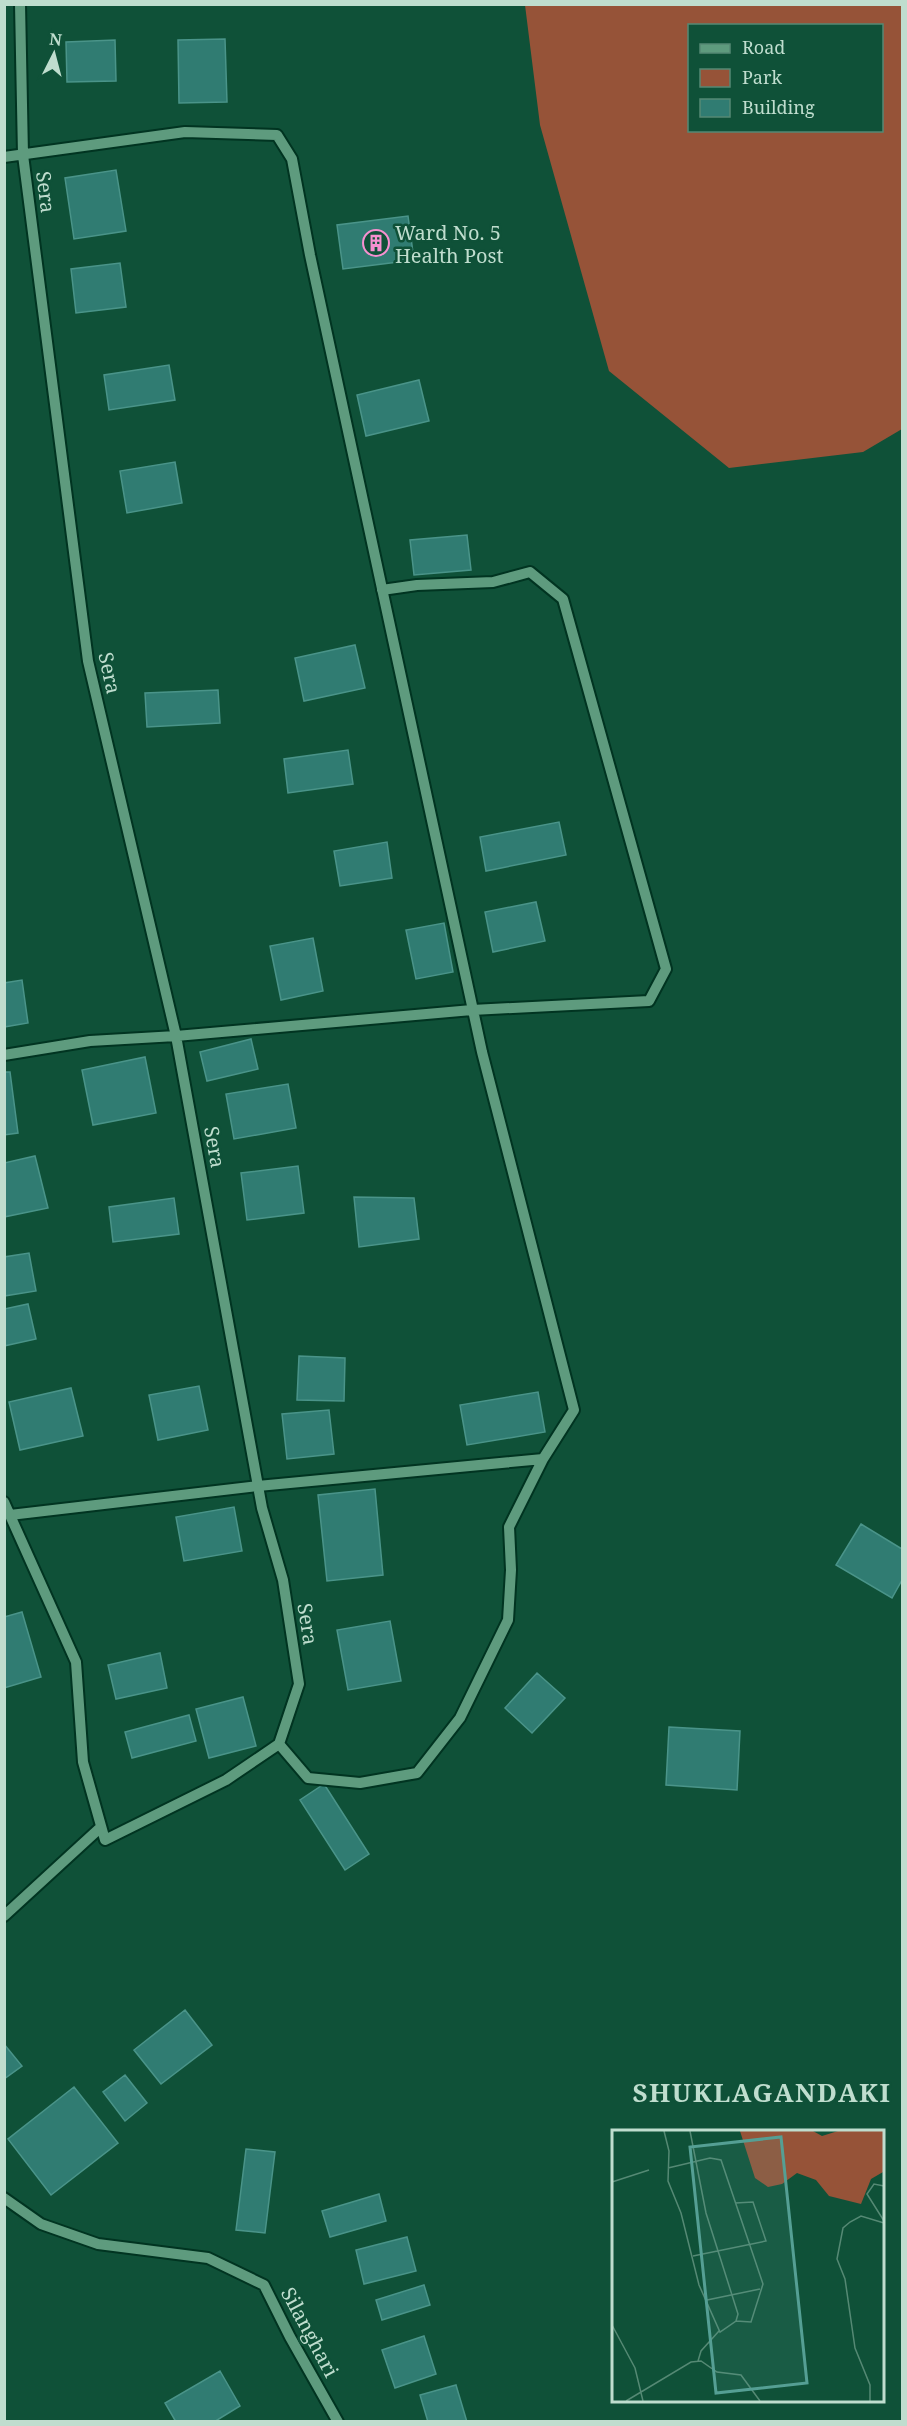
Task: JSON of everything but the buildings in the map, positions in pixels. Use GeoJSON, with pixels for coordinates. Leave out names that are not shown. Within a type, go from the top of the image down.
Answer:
{"type":"FeatureCollection","features":[{"type":"Feature","properties":{"kind":"street","name":"Sera"},"geometry":{"type":"LineString","coordinates":[[20,4],[23,155],[88,661],[176,1036],[262,1508],[283,1580],[299,1684],[279,1744]]}},
{"type":"Feature","properties":{"kind":"street"},"geometry":{"type":"LineString","coordinates":[[4,156],[185,132],[277,135],[292,159],[310,255],[472,1010],[574,1410],[543,1460],[509,1527],[511,1570],[508,1620],[460,1718],[417,1773],[360,1783],[308,1778],[279,1744],[226,1780],[105,1840],[83,1762],[76,1662],[4,1502]]}},
{"type":"Feature","properties":{"kind":"street"},"geometry":{"type":"LineString","coordinates":[[4,1055],[90,1041],[176,1036],[472,1010],[649,1001],[666,969],[563,599],[530,572],[492,582],[417,585],[382,590]]}},
{"type":"Feature","properties":{"kind":"street"},"geometry":{"type":"LineString","coordinates":[[10,1515],[258,1486],[543,1460]]}},
{"type":"Feature","properties":{"kind":"street"},"geometry":{"type":"LineString","coordinates":[[4,1916],[101,1827]]}},
{"type":"Feature","properties":{"kind":"street","name":"Silanghari"},"geometry":{"type":"LineString","coordinates":[[4,2198],[41,2224],[98,2244],[208,2258],[264,2285],[290,2337],[338,2421]]}},
{"type":"Feature","properties":{"kind":"green space"},"geometry":{"type":"Polygon","coordinates":[[[525,5],[902,5],[902,429],[863,452],[729,468],[609,371],[540,125],[525,5]]]}},
{"type":"Feature","properties":{"kind":"place","name":"Ward No. 5 Health Post"},"geometry":{"type":"Point","coordinates":[376,243]}},
{"type":"Feature","properties":{"kind":"district","name":"SHUKLAGANDAKI"},"geometry":{"type":"Point","coordinates":[762,2092]}}]}
